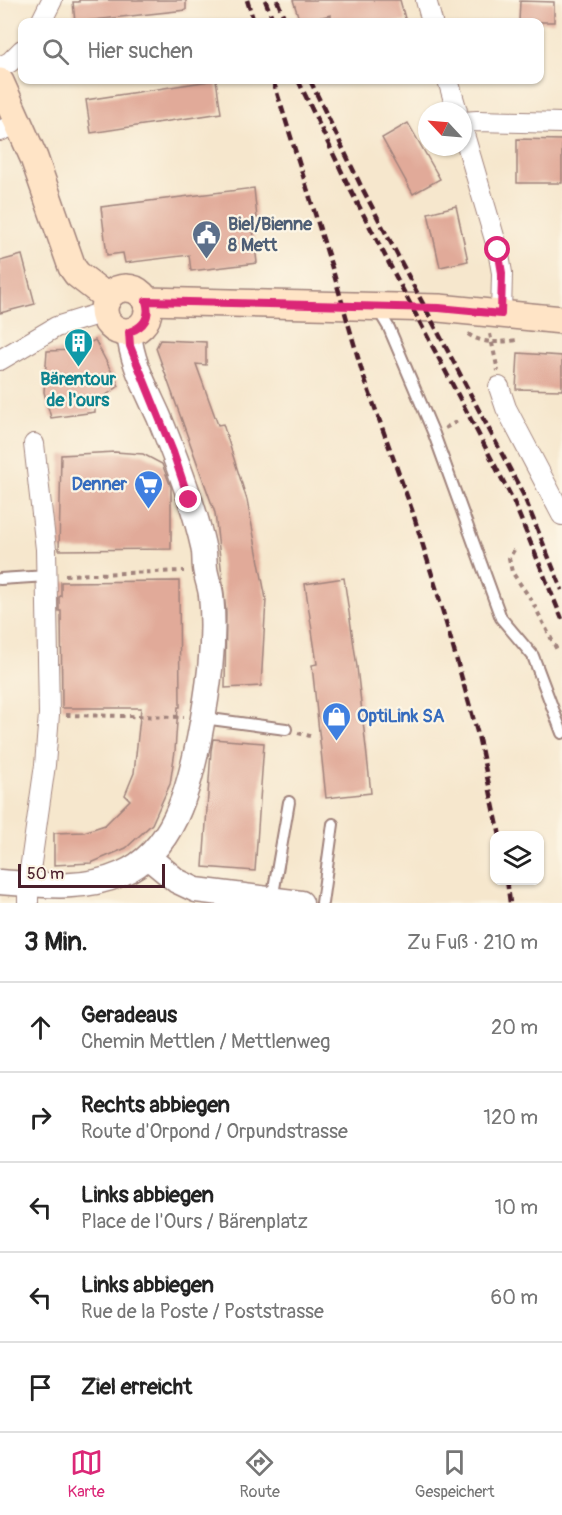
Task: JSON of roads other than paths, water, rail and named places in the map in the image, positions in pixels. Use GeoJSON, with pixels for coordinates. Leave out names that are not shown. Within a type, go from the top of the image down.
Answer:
{"type":"FeatureCollection","features":[{"type":"Feature","properties":{"kind":"main road"},"geometry":{"type":"LineString","coordinates":[[0,82],[9,127],[34,158],[72,267],[106,305],[107,321],[112,327],[120,332],[129,332],[141,327],[145,321],[148,308],[146,301],[135,291],[120,289],[106,305]]}},
{"type":"Feature","properties":{"kind":"main road"},"geometry":{"type":"LineString","coordinates":[[146,301],[439,308],[562,320]]}},
{"type":"Feature","properties":{"kind":"street"},"geometry":{"type":"LineString","coordinates":[[43,18],[52,0]]}},
{"type":"Feature","properties":{"kind":"street"},"geometry":{"type":"LineString","coordinates":[[426,0],[431,18]]}},
{"type":"Feature","properties":{"kind":"street"},"geometry":{"type":"LineString","coordinates":[[0,67],[10,62],[18,54]]}},
{"type":"Feature","properties":{"kind":"street"},"geometry":{"type":"LineString","coordinates":[[449,84],[454,102]]}},
{"type":"Feature","properties":{"kind":"street"},"geometry":{"type":"LineString","coordinates":[[472,121],[562,123]]}},
{"type":"Feature","properties":{"kind":"street"},"geometry":{"type":"LineString","coordinates":[[470,156],[498,250],[502,273],[501,314]]}},
{"type":"Feature","properties":{"kind":"street"},"geometry":{"type":"LineString","coordinates":[[0,360],[56,327],[106,305]]}},
{"type":"Feature","properties":{"kind":"street"},"geometry":{"type":"LineString","coordinates":[[0,882],[28,893],[88,884],[123,874],[148,857],[170,829],[183,803],[192,771],[203,718],[212,654],[211,595],[205,570],[203,546],[189,500],[173,452],[135,361],[130,346],[129,332]]}},
{"type":"Feature","properties":{"kind":"street"},"geometry":{"type":"LineString","coordinates":[[499,387],[506,408],[562,514]]}},
{"type":"Feature","properties":{"kind":"street"},"geometry":{"type":"LineString","coordinates":[[28,893],[44,775],[49,714],[46,549],[34,444]]}},
{"type":"Feature","properties":{"kind":"street"},"geometry":{"type":"LineString","coordinates":[[148,857],[177,881],[196,890],[228,899],[301,903]]}},
{"type":"Feature","properties":{"kind":"lane"},"geometry":{"type":"LineString","coordinates":[[377,308],[434,434],[501,618],[533,656],[562,734]]}},
{"type":"Feature","properties":{"kind":"lane"},"geometry":{"type":"LineString","coordinates":[[0,579],[47,576]]}},
{"type":"Feature","properties":{"kind":"lane"},"geometry":{"type":"LineString","coordinates":[[203,718],[286,729]]}},
{"type":"Feature","properties":{"kind":"lane"},"geometry":{"type":"LineString","coordinates":[[272,900],[289,802]]}},
{"type":"Feature","properties":{"kind":"lane"},"geometry":{"type":"LineString","coordinates":[[322,903],[333,824]]}},
{"type":"Feature","properties":{"kind":"railway"},"geometry":{"type":"LineString","coordinates":[[247,0],[253,18]]}},
{"type":"Feature","properties":{"kind":"railway"},"geometry":{"type":"LineString","coordinates":[[265,0],[272,18]]}},
{"type":"Feature","properties":{"kind":"railway"},"geometry":{"type":"LineString","coordinates":[[277,0],[284,18]]}},
{"type":"Feature","properties":{"kind":"railway"},"geometry":{"type":"LineString","coordinates":[[274,84],[363,375],[412,510],[437,591],[478,735],[499,831]]}},
{"type":"Feature","properties":{"kind":"railway"},"geometry":{"type":"LineString","coordinates":[[300,84],[349,187],[513,500],[562,619]]}},
{"type":"Feature","properties":{"kind":"railway"},"geometry":{"type":"LineString","coordinates":[[312,84],[360,184],[523,494],[562,590]]}},
{"type":"Feature","properties":{"kind":"railway"},"geometry":{"type":"LineString","coordinates":[[508,885],[510,903]]}},
{"type":"Feature","properties":{"kind":"place","name":"Biel/Bienne 8 Mett"},"geometry":{"type":"Point","coordinates":[207,260]}},
{"type":"Feature","properties":{"kind":"place","name":"Bärentour de l'ours"},"geometry":{"type":"Point","coordinates":[78,368]}},
{"type":"Feature","properties":{"kind":"place","name":"Denner"},"geometry":{"type":"Point","coordinates":[148,510]}},
{"type":"Feature","properties":{"kind":"place","name":"OptiLink SA"},"geometry":{"type":"Point","coordinates":[336,742]}}]}
